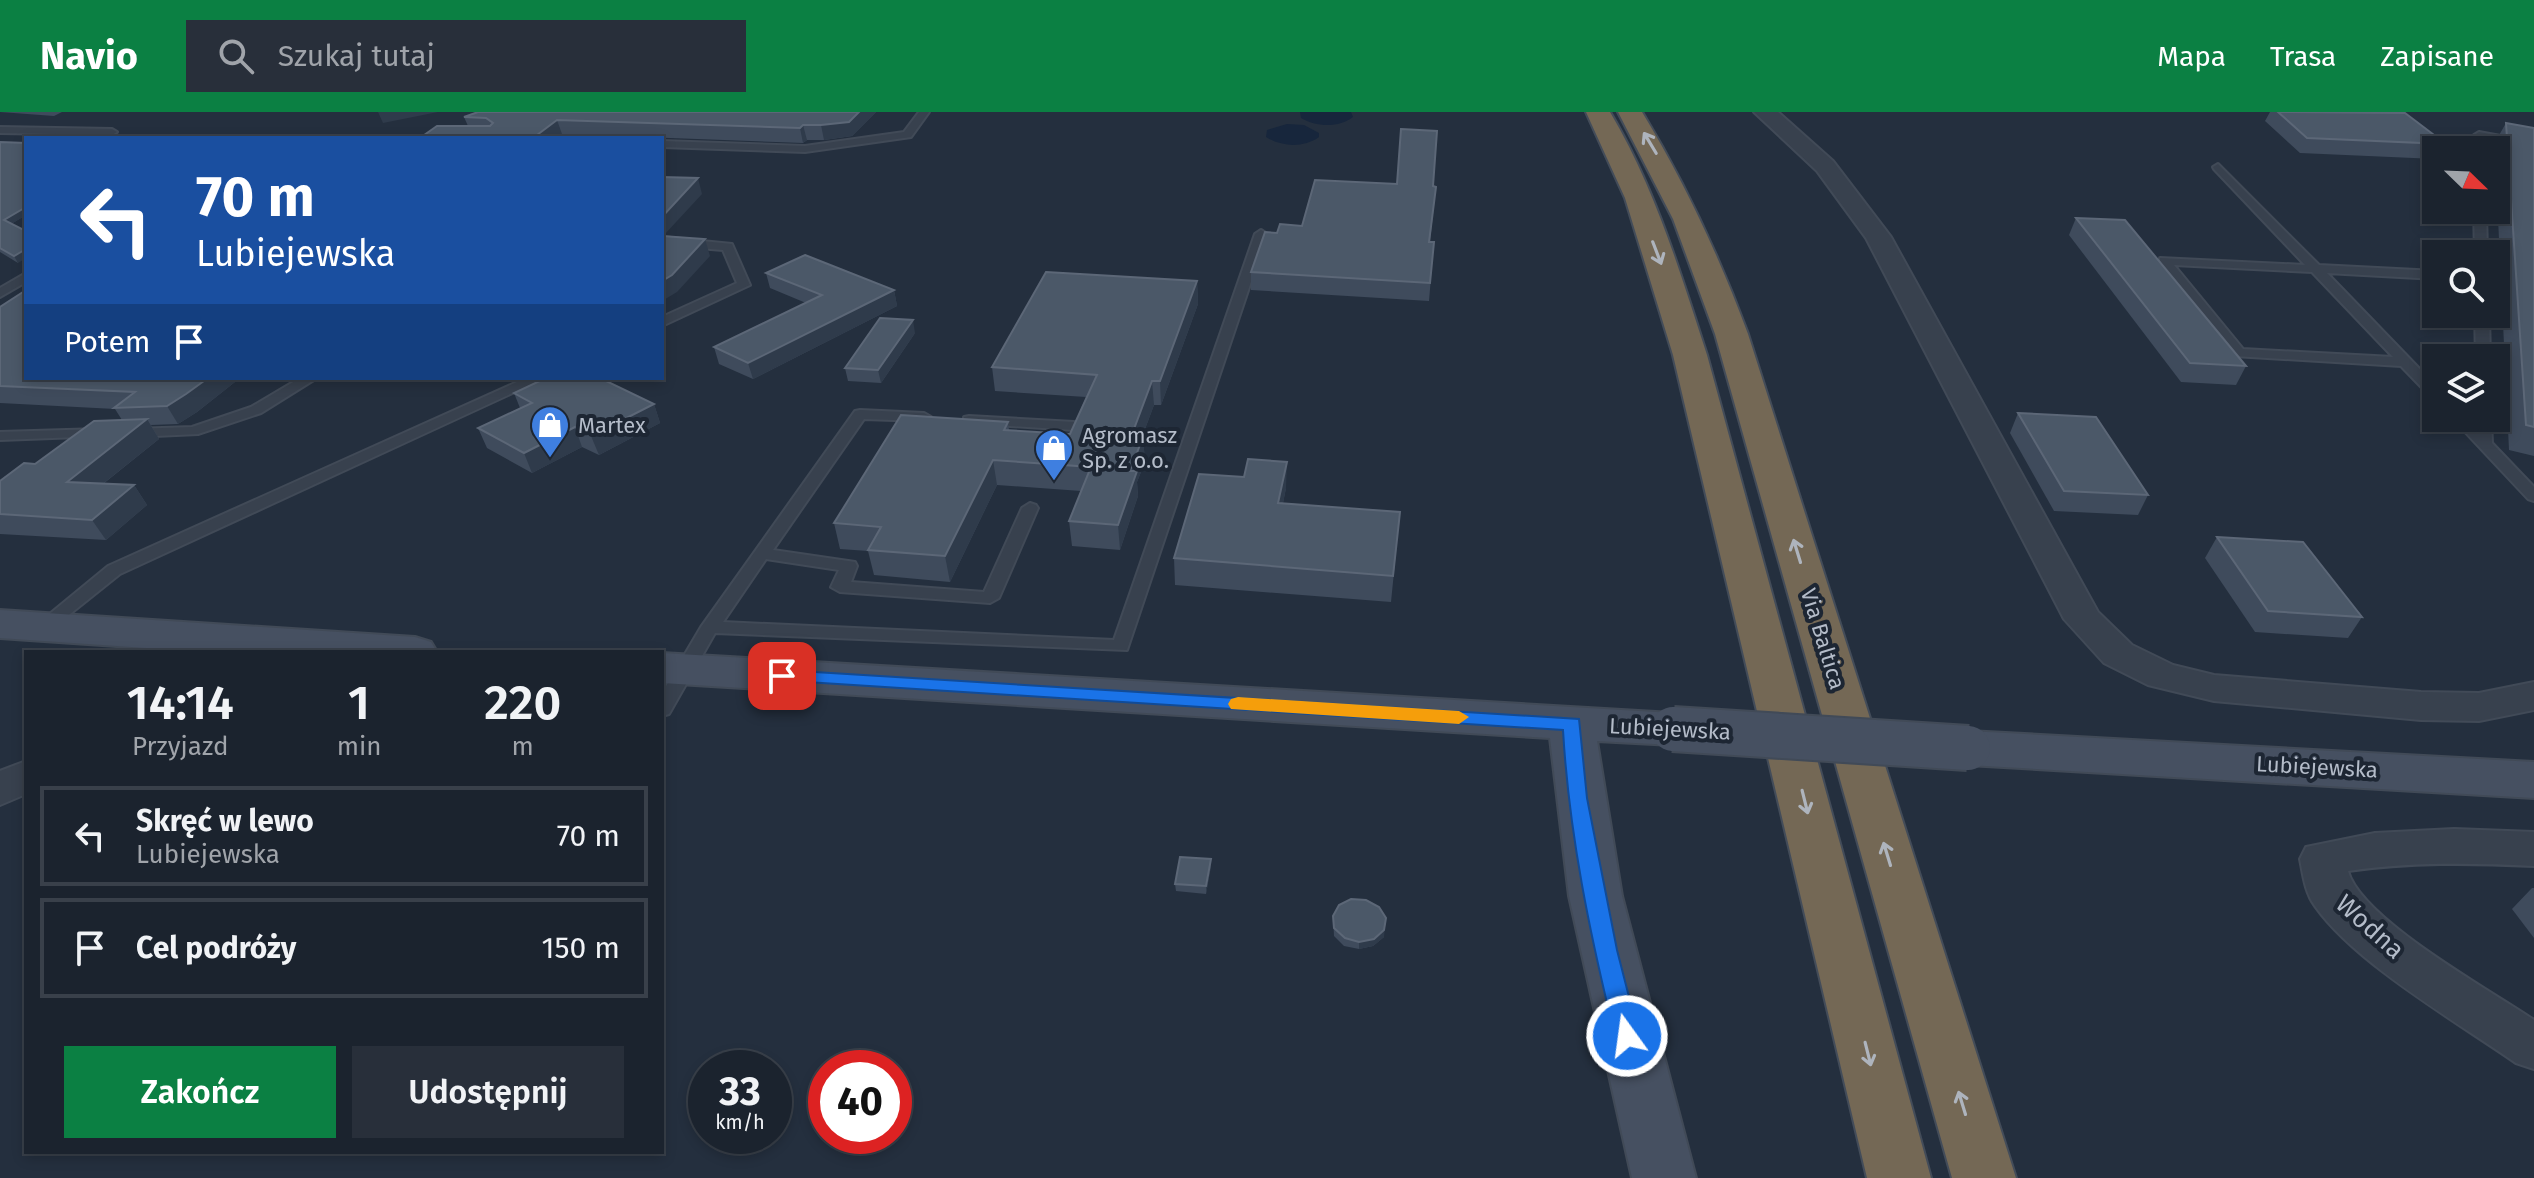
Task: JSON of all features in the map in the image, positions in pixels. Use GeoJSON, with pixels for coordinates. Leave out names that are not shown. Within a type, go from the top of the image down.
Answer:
{"type":"FeatureCollection","features":[{"type":"Feature","properties":{"kind":"highway"},"geometry":{"type":"LineString","coordinates":[[1598,112],[1617,144],[1631,180],[1664,270],[1690,355],[1899,1178]]}},
{"type":"Feature","properties":{"kind":"highway","name":"Via Baltica"},"geometry":{"type":"LineString","coordinates":[[1630,112],[1666,171],[1707,264],[1766,449],[1984,1178]]}},
{"type":"Feature","properties":{"kind":"main road"},"geometry":{"type":"LineString","coordinates":[[0,624],[264,647],[355,650]]}},
{"type":"Feature","properties":{"kind":"main road","name":"Lubiejewska"},"geometry":{"type":"LineString","coordinates":[[674,669],[2534,780]]}},
{"type":"Feature","properties":{"kind":"main road"},"geometry":{"type":"LineString","coordinates":[[1572,724],[1577,798],[1605,950],[1664,1178]]}},
{"type":"Feature","properties":{"kind":"street"},"geometry":{"type":"LineString","coordinates":[[1765,112],[1825,166],[1870,224],[2083,619],[2118,654],[2162,676],[2214,688],[2421,706],[2479,707],[2534,696]]}},
{"type":"Feature","properties":{"kind":"street"},"geometry":{"type":"LineString","coordinates":[[0,789],[24,777]]}},
{"type":"Feature","properties":{"kind":"street","name":"Wodna"},"geometry":{"type":"LineString","coordinates":[[2534,849],[2485,846],[2369,848],[2322,859],[2331,894],[2379,942],[2534,1047]]}},
{"type":"Feature","properties":{"kind":"lane"},"geometry":{"type":"LineString","coordinates":[[664,144],[805,149],[907,135],[924,112]]}},
{"type":"Feature","properties":{"kind":"lane"},"geometry":{"type":"LineString","coordinates":[[0,119],[71,122]]}},
{"type":"Feature","properties":{"kind":"lane"},"geometry":{"type":"LineString","coordinates":[[0,130],[112,132]]}},
{"type":"Feature","properties":{"kind":"lane"},"geometry":{"type":"LineString","coordinates":[[2510,141],[2534,145]]}},
{"type":"Feature","properties":{"kind":"lane"},"geometry":{"type":"LineString","coordinates":[[2218,167],[2422,379]]}},
{"type":"Feature","properties":{"kind":"lane"},"geometry":{"type":"LineString","coordinates":[[710,627],[1121,646],[1261,234]]}},
{"type":"Feature","properties":{"kind":"lane"},"geometry":{"type":"LineString","coordinates":[[664,241],[728,247],[744,285],[664,321]]}},
{"type":"Feature","properties":{"kind":"lane"},"geometry":{"type":"LineString","coordinates":[[2406,362],[2239,353],[2164,261],[2422,274]]}},
{"type":"Feature","properties":{"kind":"lane"},"geometry":{"type":"LineString","coordinates":[[0,293],[24,278]]}},
{"type":"Feature","properties":{"kind":"lane"},"geometry":{"type":"LineString","coordinates":[[0,436],[193,431],[256,410],[307,380]]}},
{"type":"Feature","properties":{"kind":"lane"},"geometry":{"type":"LineString","coordinates":[[44,626],[114,570],[534,380]]}},
{"type":"Feature","properties":{"kind":"lane"},"geometry":{"type":"LineString","coordinates":[[664,702],[674,669],[710,627],[764,554],[860,414],[1074,426]]}},
{"type":"Feature","properties":{"kind":"lane"},"geometry":{"type":"LineString","coordinates":[[2472,432],[2534,496]]}},
{"type":"Feature","properties":{"kind":"lane"},"geometry":{"type":"LineString","coordinates":[[2484,432],[2484,444]]}},
{"type":"Feature","properties":{"kind":"lane"},"geometry":{"type":"LineString","coordinates":[[764,554],[849,566],[840,587],[990,598],[1030,508]]}},
{"type":"Feature","properties":{"kind":"water"},"geometry":{"type":"Polygon","coordinates":[[[1300,112],[1351,112],[1353,117],[1334,125],[1320,125],[1301,118],[1300,112]]]}},
{"type":"Feature","properties":{"kind":"water"},"geometry":{"type":"Polygon","coordinates":[[[1287,124],[1304,125],[1319,133],[1319,137],[1292,145],[1266,137],[1267,130],[1287,124]]]}},
{"type":"Feature","properties":{"kind":"building"},"geometry":{"type":"Polygon","coordinates":[[[478,112],[859,112],[849,122],[803,125],[800,128],[557,120],[536,136],[423,136],[437,126],[490,126],[493,123],[486,118],[464,117],[478,112]]]}},
{"type":"Feature","properties":{"kind":"building"},"geometry":{"type":"Polygon","coordinates":[[[2278,112],[2405,113],[2435,136],[2422,136],[2422,143],[2307,138],[2278,112]]]}},
{"type":"Feature","properties":{"kind":"building"},"geometry":{"type":"Polygon","coordinates":[[[2506,123],[2534,128],[2534,427],[2526,425],[2510,183],[2510,136],[2507,136],[2506,123]]]}},
{"type":"Feature","properties":{"kind":"building"},"geometry":{"type":"Polygon","coordinates":[[[1401,129],[1437,131],[1433,186],[1436,187],[1429,242],[1434,242],[1430,283],[1251,272],[1265,232],[1277,233],[1280,224],[1302,226],[1315,180],[1397,184],[1401,129]]]}},
{"type":"Feature","properties":{"kind":"building"},"geometry":{"type":"Polygon","coordinates":[[[0,142],[24,143],[24,208],[4,220],[24,230],[24,250],[14,256],[0,248],[0,142]]]}},
{"type":"Feature","properties":{"kind":"building"},"geometry":{"type":"Polygon","coordinates":[[[664,177],[698,178],[664,215],[664,177]]]}},
{"type":"Feature","properties":{"kind":"building"},"geometry":{"type":"Polygon","coordinates":[[[2076,218],[2125,220],[2246,366],[2190,363],[2076,218]]]}},
{"type":"Feature","properties":{"kind":"building"},"geometry":{"type":"Polygon","coordinates":[[[664,236],[705,239],[664,280],[664,236]]]}},
{"type":"Feature","properties":{"kind":"building"},"geometry":{"type":"Polygon","coordinates":[[[805,255],[894,290],[748,363],[714,347],[822,295],[766,273],[805,255]]]}},
{"type":"Feature","properties":{"kind":"building"},"geometry":{"type":"Polygon","coordinates":[[[1046,272],[1197,281],[1160,381],[1152,381],[1131,437],[1143,437],[1130,471],[1137,471],[1118,525],[1069,521],[1091,467],[993,460],[945,556],[868,550],[881,527],[834,523],[901,415],[1008,422],[1004,430],[1070,434],[1097,375],[992,367],[1046,272]]]}},
{"type":"Feature","properties":{"kind":"building"},"geometry":{"type":"Polygon","coordinates":[[[24,291],[24,380],[205,380],[167,406],[114,408],[135,392],[0,386],[0,307],[24,291]]]}},
{"type":"Feature","properties":{"kind":"building"},"geometry":{"type":"Polygon","coordinates":[[[880,318],[913,320],[878,370],[845,368],[880,318]]]}},
{"type":"Feature","properties":{"kind":"building"},"geometry":{"type":"Polygon","coordinates":[[[542,380],[604,380],[654,404],[591,436],[575,427],[524,453],[478,428],[532,403],[514,393],[542,380]]]}},
{"type":"Feature","properties":{"kind":"building"},"geometry":{"type":"Polygon","coordinates":[[[2018,413],[2096,417],[2148,495],[2064,491],[2018,413]]]}},
{"type":"Feature","properties":{"kind":"building"},"geometry":{"type":"Polygon","coordinates":[[[147,419],[67,482],[134,485],[92,520],[0,514],[0,481],[24,463],[35,464],[94,421],[147,419]]]}},
{"type":"Feature","properties":{"kind":"building"},"geometry":{"type":"Polygon","coordinates":[[[1248,459],[1287,462],[1278,503],[1400,512],[1393,576],[1174,558],[1199,474],[1244,477],[1248,459]]]}},
{"type":"Feature","properties":{"kind":"building"},"geometry":{"type":"Polygon","coordinates":[[[2217,537],[2303,542],[2362,617],[2268,611],[2217,537]]]}},
{"type":"Feature","properties":{"kind":"building"},"geometry":{"type":"Polygon","coordinates":[[[1180,857],[1211,859],[1206,886],[1175,884],[1180,857]]]}},
{"type":"Feature","properties":{"kind":"building"},"geometry":{"type":"Polygon","coordinates":[[[1351,899],[1366,900],[1379,907],[1386,918],[1384,930],[1374,939],[1359,942],[1345,938],[1334,928],[1333,916],[1339,905],[1351,899]]]}},
{"type":"Feature","properties":{"kind":"slow traffic"},"geometry":{"type":"LineString","coordinates":[[1238,704],[1459,717]]}},
{"type":"Feature","properties":{"kind":"place","name":"Martex"},"geometry":{"type":"Point","coordinates":[550,459]}},
{"type":"Feature","properties":{"kind":"place","name":"Agromasz Sp. z o.o."},"geometry":{"type":"Point","coordinates":[1054,482]}},
{"type":"Feature","properties":{"kind":"route"},"geometry":{"type":"LineString","coordinates":[[782,676],[1572,724],[1577,798],[1605,950],[1627,1036]]}}]}
